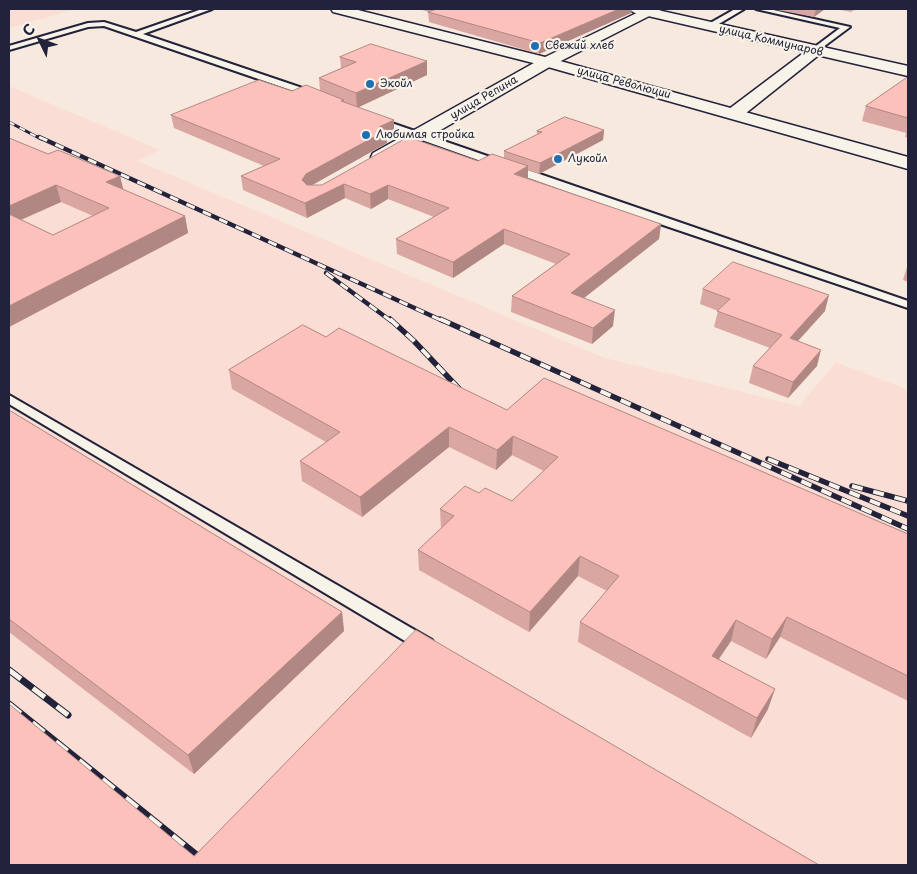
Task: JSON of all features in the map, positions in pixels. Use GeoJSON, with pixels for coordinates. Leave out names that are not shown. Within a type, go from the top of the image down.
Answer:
{"type":"FeatureCollection","features":[{"type":"Feature","properties":{"kind":"street","name":"улица Революции"},"geometry":{"type":"LineString","coordinates":[[338,9],[546,62],[908,162]]}},
{"type":"Feature","properties":{"kind":"street","name":"улица Репина"},"geometry":{"type":"LineString","coordinates":[[366,165],[546,62],[647,10]]}},
{"type":"Feature","properties":{"kind":"street","name":"улица Коммунаров"},"geometry":{"type":"LineString","coordinates":[[647,10],[815,51],[908,71]]}},
{"type":"Feature","properties":{"kind":"street"},"geometry":{"type":"LineString","coordinates":[[735,113],[815,51]]}},
{"type":"Feature","properties":{"kind":"lane"},"geometry":{"type":"LineString","coordinates":[[136,34],[208,9]]}},
{"type":"Feature","properties":{"kind":"lane"},"geometry":{"type":"LineString","coordinates":[[709,26],[740,9]]}},
{"type":"Feature","properties":{"kind":"lane"},"geometry":{"type":"LineString","coordinates":[[760,9],[846,27],[815,51]]}},
{"type":"Feature","properties":{"kind":"lane"},"geometry":{"type":"LineString","coordinates":[[9,48],[88,25],[104,24],[287,84],[324,99]]}},
{"type":"Feature","properties":{"kind":"lane"},"geometry":{"type":"LineString","coordinates":[[370,118],[416,136],[908,305]]}},
{"type":"Feature","properties":{"kind":"lane"},"geometry":{"type":"LineString","coordinates":[[9,399],[439,652]]}},
{"type":"Feature","properties":{"kind":"shaded area"},"geometry":{"type":"Polygon","coordinates":[[[9,9],[76,9],[9,28],[9,9]]]}},
{"type":"Feature","properties":{"kind":"shaded area"},"geometry":{"type":"Polygon","coordinates":[[[9,86],[160,150],[138,161],[605,358],[799,406],[836,362],[908,390],[908,865],[9,865],[9,86]]]}},
{"type":"Feature","properties":{"kind":"building"},"geometry":{"type":"Polygon","coordinates":[[[437,9],[619,9],[540,43],[428,12],[437,9]]]}},
{"type":"Feature","properties":{"kind":"building"},"geometry":{"type":"Polygon","coordinates":[[[371,44],[427,61],[356,93],[319,78],[356,62],[340,57],[371,44]]]}},
{"type":"Feature","properties":{"kind":"building"},"geometry":{"type":"Polygon","coordinates":[[[908,77],[908,118],[866,106],[908,77]]]}},
{"type":"Feature","properties":{"kind":"building"},"geometry":{"type":"Polygon","coordinates":[[[259,80],[292,91],[306,85],[344,100],[341,101],[394,120],[379,127],[387,130],[306,174],[302,180],[307,185],[322,185],[408,137],[478,161],[492,154],[528,166],[514,174],[661,224],[571,293],[615,310],[593,328],[512,296],[570,254],[504,229],[453,262],[396,239],[449,208],[388,185],[370,194],[344,184],[305,203],[241,176],[280,159],[171,115],[259,80]]]}},
{"type":"Feature","properties":{"kind":"building"},"geometry":{"type":"Polygon","coordinates":[[[565,117],[604,130],[540,163],[504,151],[542,132],[537,131],[565,117]]]}},
{"type":"Feature","properties":{"kind":"building"},"geometry":{"type":"Polygon","coordinates":[[[9,138],[48,154],[58,150],[120,176],[106,182],[185,216],[9,306],[9,214],[53,235],[109,208],[56,185],[9,206],[9,138]]]}},
{"type":"Feature","properties":{"kind":"building"},"geometry":{"type":"Polygon","coordinates":[[[733,262],[829,295],[790,338],[821,350],[793,382],[753,366],[782,335],[717,311],[730,299],[703,289],[733,262]]]}},
{"type":"Feature","properties":{"kind":"building"},"geometry":{"type":"Polygon","coordinates":[[[303,325],[326,337],[339,328],[507,410],[544,378],[908,534],[908,676],[787,617],[772,639],[736,620],[712,656],[775,689],[757,718],[580,622],[619,576],[580,556],[530,612],[418,550],[454,516],[440,509],[465,486],[479,493],[485,488],[512,501],[558,457],[513,436],[497,450],[449,427],[360,497],[300,461],[340,432],[229,370],[303,325]]]}},
{"type":"Feature","properties":{"kind":"building"},"geometry":{"type":"Polygon","coordinates":[[[9,410],[342,612],[188,755],[9,619],[9,410]]]}},
{"type":"Feature","properties":{"kind":"building"},"geometry":{"type":"Polygon","coordinates":[[[416,630],[819,865],[9,865],[9,704],[194,856],[416,630]]]}},
{"type":"Feature","properties":{"kind":"railway"},"geometry":{"type":"LineString","coordinates":[[9,122],[41,139]]}},
{"type":"Feature","properties":{"kind":"railway"},"geometry":{"type":"LineString","coordinates":[[39,137],[443,321]]}},
{"type":"Feature","properties":{"kind":"railway"},"geometry":{"type":"LineString","coordinates":[[326,273],[391,321]]}},
{"type":"Feature","properties":{"kind":"railway"},"geometry":{"type":"LineString","coordinates":[[390,319],[414,341],[464,394]]}},
{"type":"Feature","properties":{"kind":"railway"},"geometry":{"type":"LineString","coordinates":[[440,319],[908,529]]}},
{"type":"Feature","properties":{"kind":"railway"},"geometry":{"type":"LineString","coordinates":[[768,459],[908,516]]}},
{"type":"Feature","properties":{"kind":"railway"},"geometry":{"type":"LineString","coordinates":[[852,486],[908,501]]}},
{"type":"Feature","properties":{"kind":"railway"},"geometry":{"type":"LineString","coordinates":[[9,670],[68,715]]}},
{"type":"Feature","properties":{"kind":"railway"},"geometry":{"type":"LineString","coordinates":[[9,704],[209,865]]}},
{"type":"Feature","properties":{"kind":"place","name":"Свежий хлеб"},"geometry":{"type":"Point","coordinates":[535,46]}},
{"type":"Feature","properties":{"kind":"place","name":"Экойл"},"geometry":{"type":"Point","coordinates":[370,84]}},
{"type":"Feature","properties":{"kind":"place","name":"Любимая стройка"},"geometry":{"type":"Point","coordinates":[366,135]}},
{"type":"Feature","properties":{"kind":"place","name":"Лукойл"},"geometry":{"type":"Point","coordinates":[558,159]}}]}
